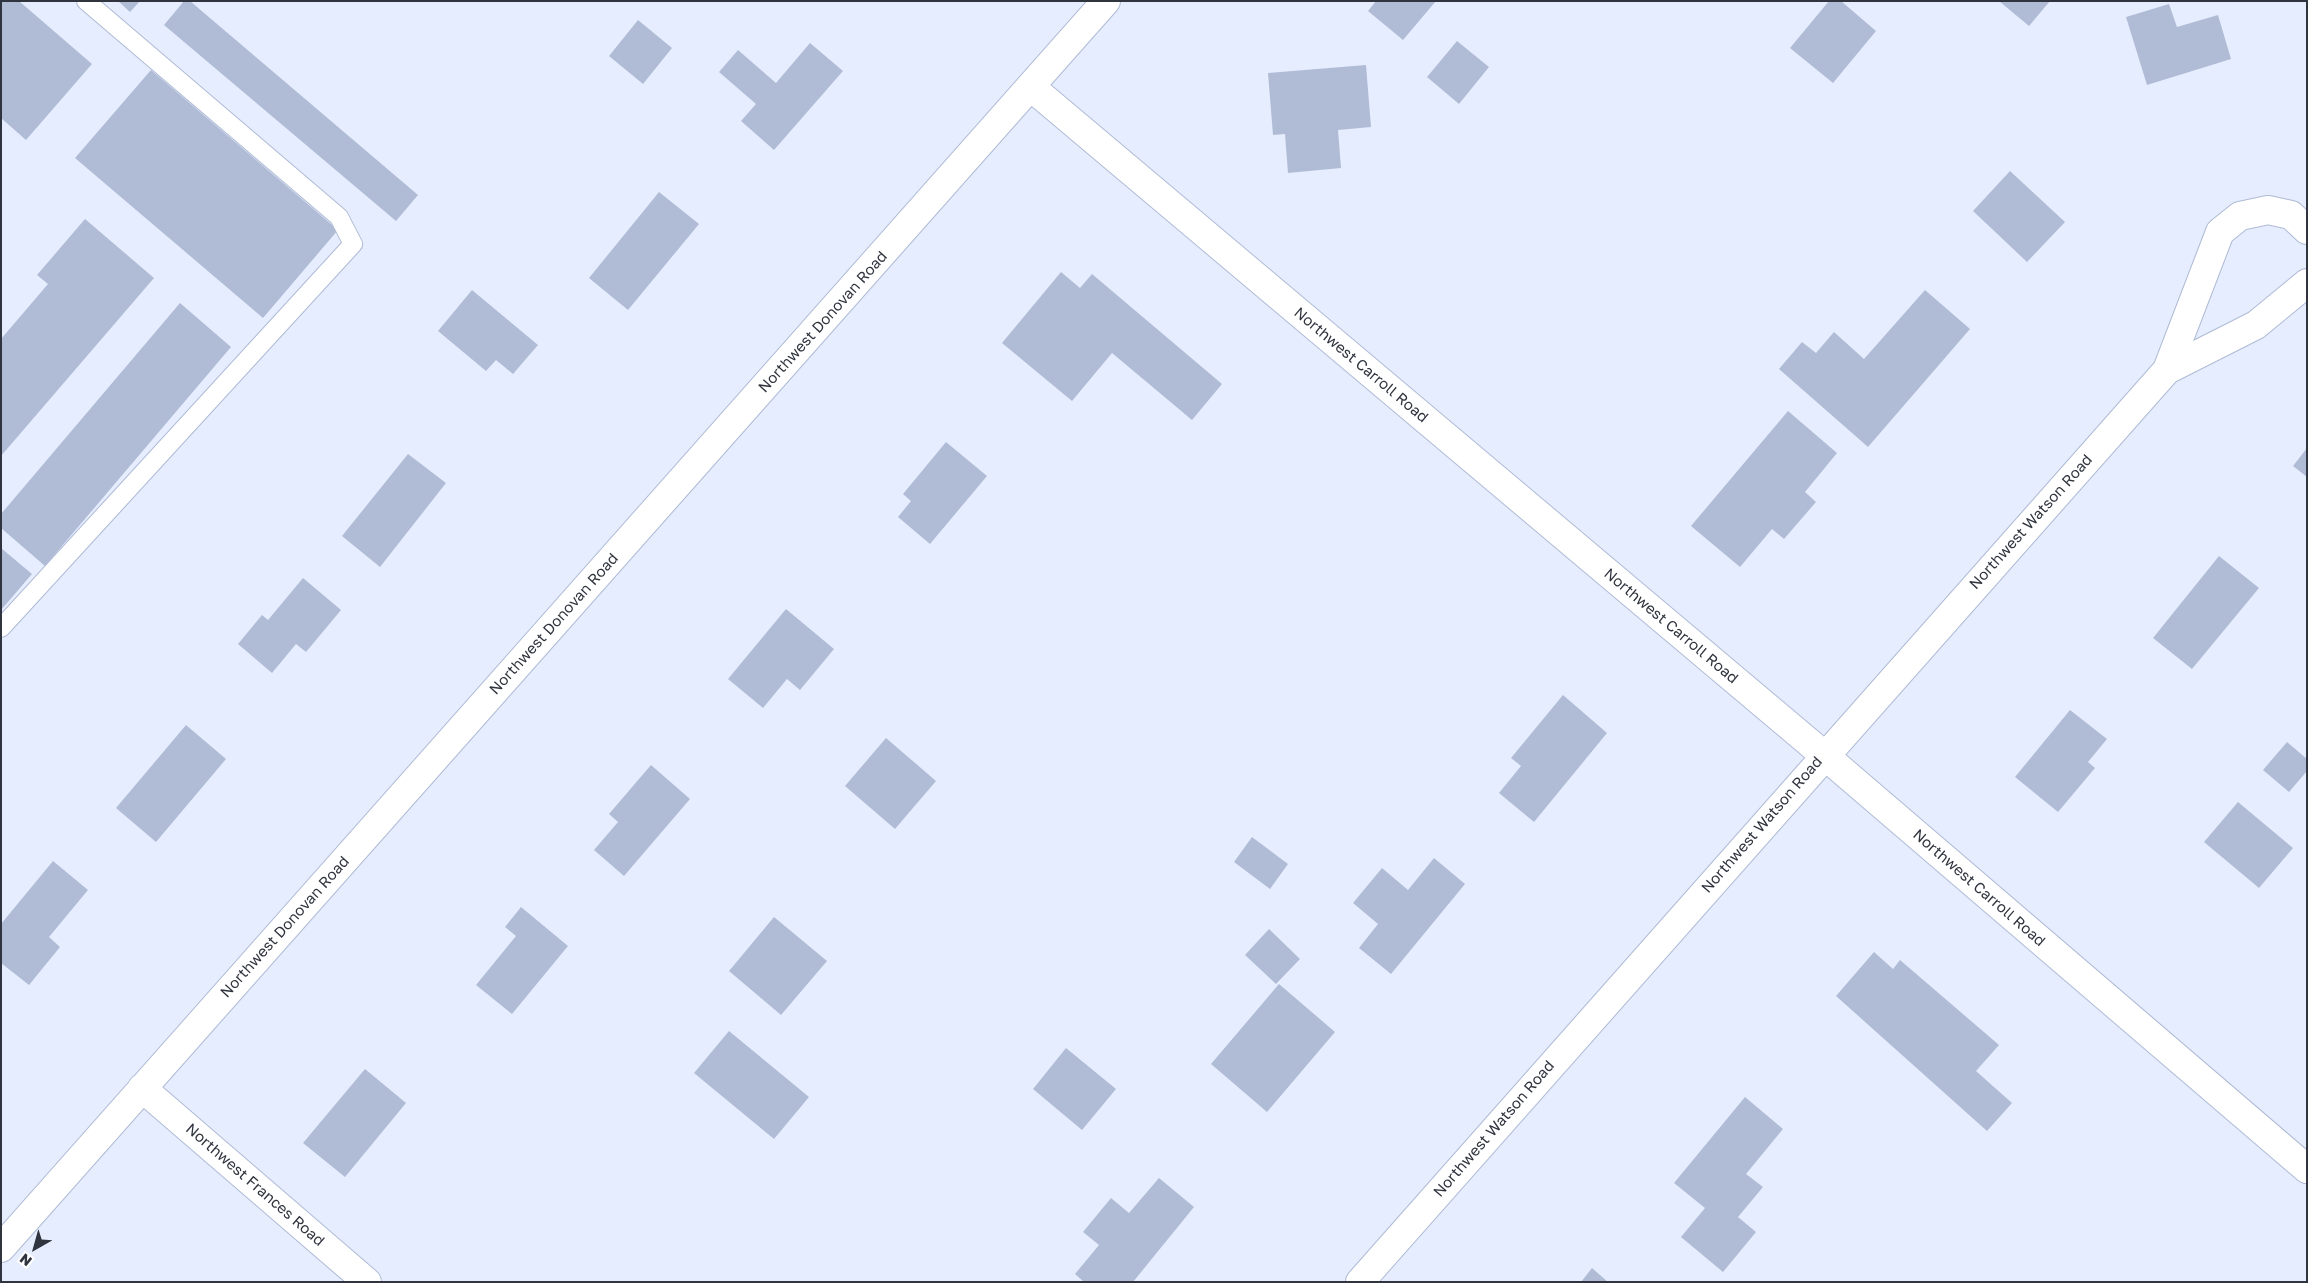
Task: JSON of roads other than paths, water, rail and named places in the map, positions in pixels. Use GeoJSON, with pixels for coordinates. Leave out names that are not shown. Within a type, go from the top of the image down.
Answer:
{"type":"FeatureCollection","features":[{"type":"Feature","properties":{"kind":"street","name":"Northwest Donovan Road"},"geometry":{"type":"LineString","coordinates":[[1,1248],[1106,1]]}},
{"type":"Feature","properties":{"kind":"street","name":"Northwest Carroll Road"},"geometry":{"type":"LineString","coordinates":[[1031,87],[1824,755],[2307,1169]]}},
{"type":"Feature","properties":{"kind":"street","name":"Northwest Watson Road"},"geometry":{"type":"LineString","coordinates":[[1360,1282],[1824,755],[2167,370],[2220,232],[2240,216],[2268,210],[2291,215],[2307,230]]}},
{"type":"Feature","properties":{"kind":"street","name":"Northwest Watson Road"},"geometry":{"type":"LineString","coordinates":[[2167,370],[2256,325],[2307,283]]}},
{"type":"Feature","properties":{"kind":"street","name":"Northwest Frances Road"},"geometry":{"type":"LineString","coordinates":[[142,1088],[367,1282]]}},
{"type":"Feature","properties":{"kind":"lane"},"geometry":{"type":"LineString","coordinates":[[1,628],[353,244],[339,217],[86,1]]}}]}
